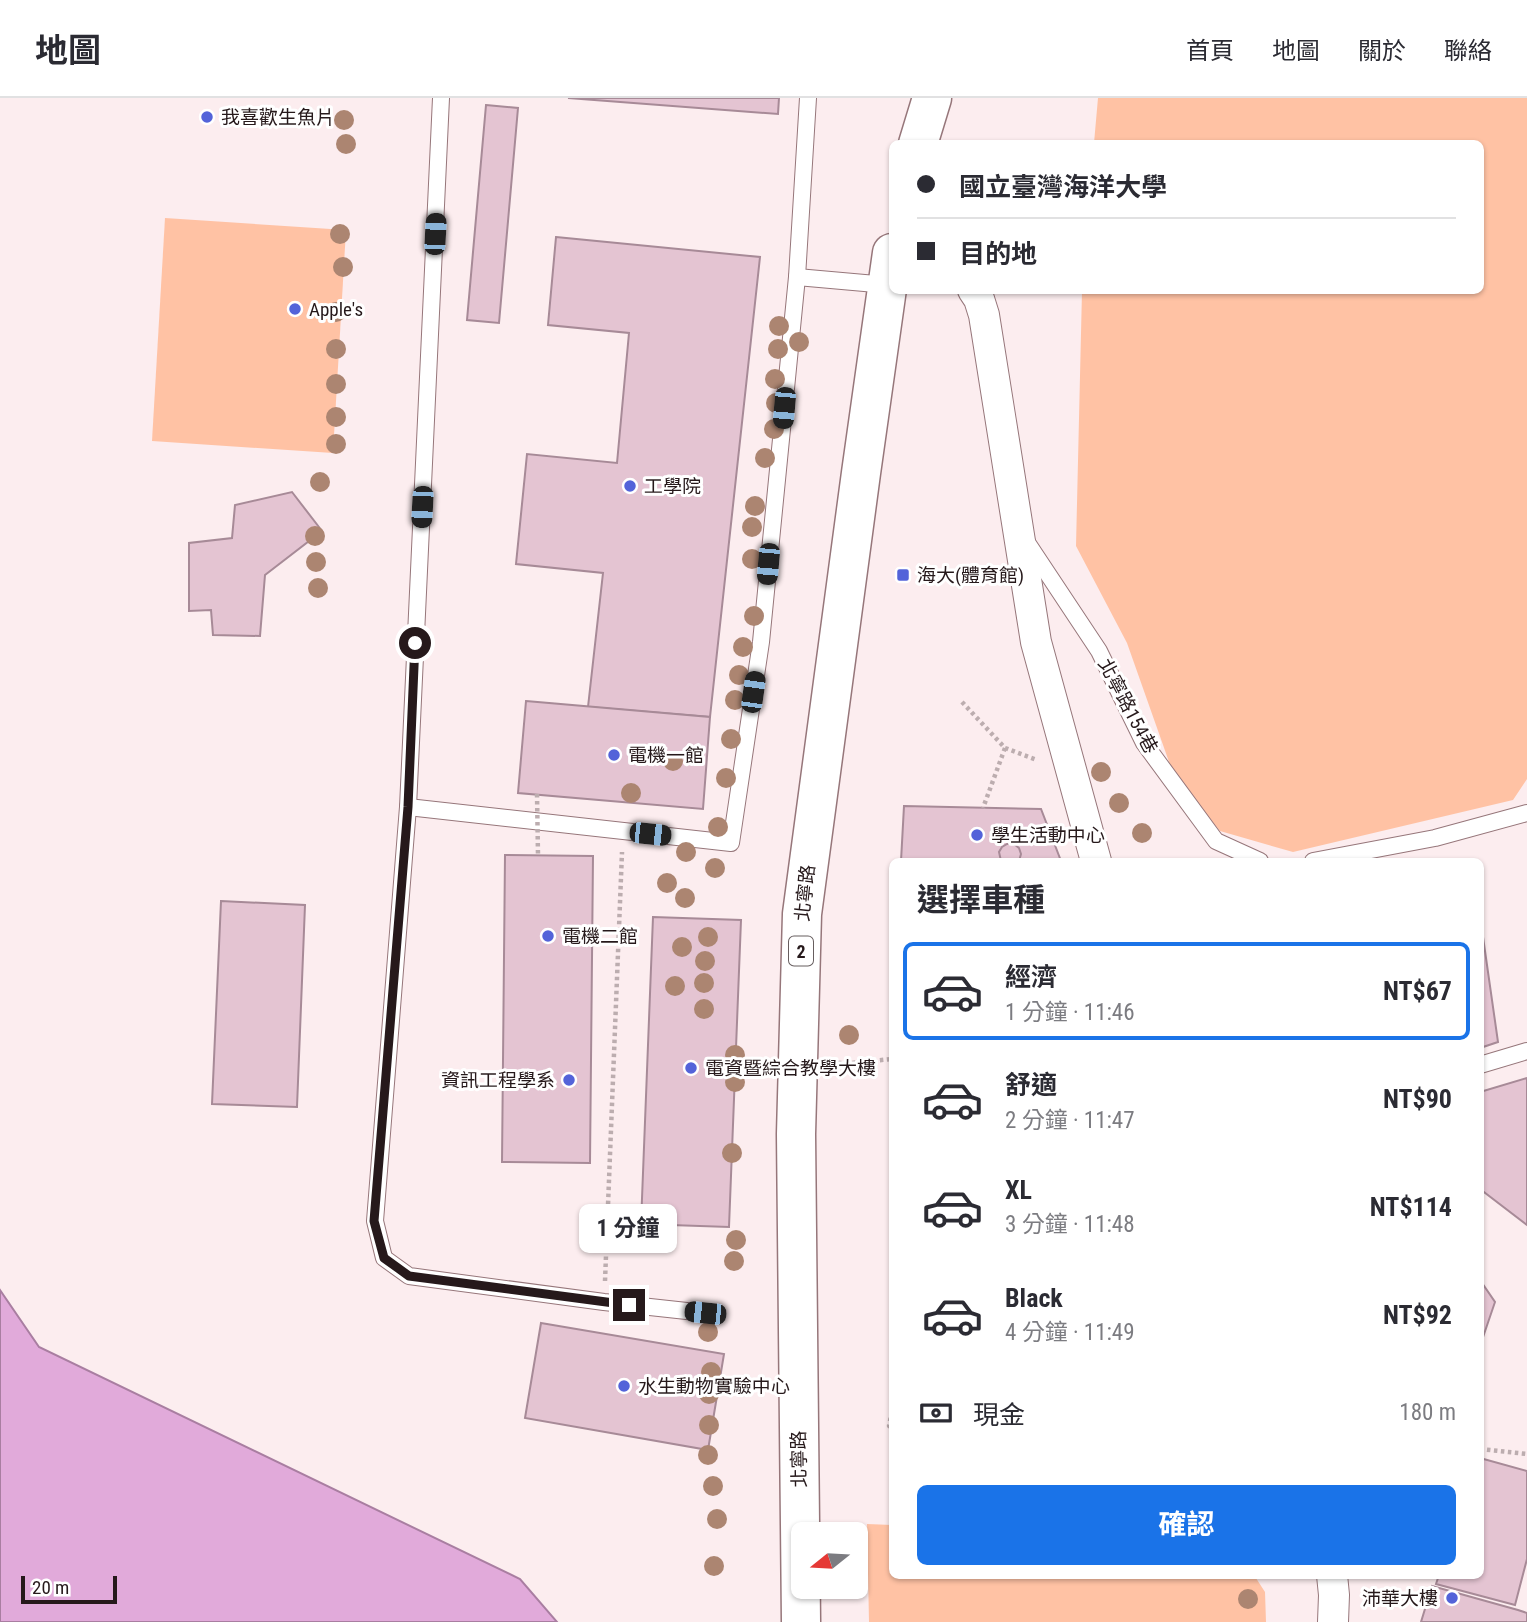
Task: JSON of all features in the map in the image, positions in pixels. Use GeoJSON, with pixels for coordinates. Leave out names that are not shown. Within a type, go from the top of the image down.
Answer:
{"type":"FeatureCollection","features":[{"type":"Feature","properties":{"kind":"main road"},"geometry":{"type":"LineString","coordinates":[[919,140],[932,98]]}},
{"type":"Feature","properties":{"kind":"main road","name":"北寧路"},"geometry":{"type":"LineString","coordinates":[[801,1622],[796,1134],[802,914],[889,288]]}},
{"type":"Feature","properties":{"kind":"street","name":"北寧路154巷"},"geometry":{"type":"LineString","coordinates":[[975,294],[984,315],[1036,642],[1095,858]]}},
{"type":"Feature","properties":{"kind":"street"},"geometry":{"type":"LineString","coordinates":[[1332,1579],[1333,1622]]}},
{"type":"Feature","properties":{"kind":"lane"},"geometry":{"type":"LineString","coordinates":[[442,98],[408,807],[374,1221],[384,1258],[409,1276],[604,1303],[705,1313]]}},
{"type":"Feature","properties":{"kind":"lane"},"geometry":{"type":"LineString","coordinates":[[408,807],[731,843],[761,642],[797,277],[808,98]]}},
{"type":"Feature","properties":{"kind":"lane"},"geometry":{"type":"LineString","coordinates":[[797,277],[889,274]]}},
{"type":"Feature","properties":{"kind":"lane","name":"北寧路154巷"},"geometry":{"type":"LineString","coordinates":[[1017,528],[1099,651],[1144,743],[1216,841],[1253,858]]}},
{"type":"Feature","properties":{"kind":"lane"},"geometry":{"type":"LineString","coordinates":[[1329,858],[1436,838],[1527,813]]}},
{"type":"Feature","properties":{"kind":"lane"},"geometry":{"type":"LineString","coordinates":[[1484,1064],[1527,1051]]}},
{"type":"Feature","properties":{"kind":"path"},"geometry":{"type":"LineString","coordinates":[[962,702],[1005,748],[983,808]]}},
{"type":"Feature","properties":{"kind":"path"},"geometry":{"type":"LineString","coordinates":[[537,794],[538,855]]}},
{"type":"Feature","properties":{"kind":"path"},"geometry":{"type":"LineString","coordinates":[[604,1303],[622,830]]}},
{"type":"Feature","properties":{"kind":"path"},"geometry":{"type":"LineString","coordinates":[[851,1063],[889,1059]]}},
{"type":"Feature","properties":{"kind":"path"},"geometry":{"type":"LineString","coordinates":[[1484,1449],[1527,1454]]}},
{"type":"Feature","properties":{"kind":"shaded area"},"geometry":{"type":"Polygon","coordinates":[[[1098,98],[1527,98],[1527,779],[1513,800],[1293,852],[1220,831],[1174,776],[1127,643],[1076,546],[1082,294],[1484,294],[1484,140],[1094,140],[1098,98]]]}},
{"type":"Feature","properties":{"kind":"shaded area"},"geometry":{"type":"Polygon","coordinates":[[[165,218],[346,230],[333,453],[152,441],[165,218]]]}},
{"type":"Feature","properties":{"kind":"shaded area"},"geometry":{"type":"Polygon","coordinates":[[[0,1290],[39,1347],[520,1579],[557,1622],[0,1622],[0,1290]]]}},
{"type":"Feature","properties":{"kind":"shaded area"},"geometry":{"type":"Polygon","coordinates":[[[868,1524],[889,1525],[889,1579],[1257,1579],[1265,1592],[1266,1622],[869,1622],[868,1524]]]}},
{"type":"Feature","properties":{"kind":"building"},"geometry":{"type":"Polygon","coordinates":[[[568,98],[779,98],[778,114],[568,98]]]}},
{"type":"Feature","properties":{"kind":"building"},"geometry":{"type":"Polygon","coordinates":[[[486,105],[518,108],[499,323],[467,320],[486,105]]]}},
{"type":"Feature","properties":{"kind":"building","name":"工學院"},"geometry":{"type":"Polygon","coordinates":[[[556,237],[760,257],[710,717],[588,707],[603,573],[516,564],[527,454],[617,463],[629,333],[548,325],[556,237]]]}},
{"type":"Feature","properties":{"kind":"building"},"geometry":{"type":"Polygon","coordinates":[[[292,492],[322,531],[265,575],[260,636],[213,635],[211,610],[189,611],[189,543],[232,538],[235,505],[292,492]]]}},
{"type":"Feature","properties":{"kind":"building","name":"電機一館"},"geometry":{"type":"Polygon","coordinates":[[[526,701],[710,717],[703,809],[518,793],[526,701]]]}},
{"type":"Feature","properties":{"kind":"building","name":"學生活動中心"},"geometry":{"type":"Polygon","coordinates":[[[904,806],[1041,809],[1060,858],[901,858],[904,806]]]}},
{"type":"Feature","properties":{"kind":"building"},"geometry":{"type":"Polygon","coordinates":[[[1014,844],[1019,848],[1020,858],[1000,858],[999,852],[1002,847],[1014,844]]]}},
{"type":"Feature","properties":{"kind":"building","name":"電機二館"},"geometry":{"type":"Polygon","coordinates":[[[505,855],[593,856],[590,1163],[502,1162],[505,855]]]}},
{"type":"Feature","properties":{"kind":"building"},"geometry":{"type":"Polygon","coordinates":[[[221,901],[305,905],[297,1107],[212,1104],[221,901]]]}},
{"type":"Feature","properties":{"kind":"building","name":"電資暨綜合教學大樓"},"geometry":{"type":"Polygon","coordinates":[[[653,917],[741,920],[729,1227],[641,1224],[653,917]]]}},
{"type":"Feature","properties":{"kind":"building"},"geometry":{"type":"Polygon","coordinates":[[[1484,944],[1498,1042],[1484,1047],[1484,944]]]}},
{"type":"Feature","properties":{"kind":"building"},"geometry":{"type":"Polygon","coordinates":[[[1527,1078],[1527,1225],[1484,1192],[1484,1091],[1527,1078]]]}},
{"type":"Feature","properties":{"kind":"building"},"geometry":{"type":"Polygon","coordinates":[[[1484,1286],[1495,1302],[1484,1334],[1484,1286]]]}},
{"type":"Feature","properties":{"kind":"building","name":"水生動物實驗中心"},"geometry":{"type":"Polygon","coordinates":[[[541,1323],[724,1354],[708,1450],[525,1418],[541,1323]]]}},
{"type":"Feature","properties":{"kind":"building"},"geometry":{"type":"Polygon","coordinates":[[[1484,1459],[1527,1471],[1527,1559],[1515,1605],[1436,1584],[1438,1579],[1484,1579],[1484,1459]]]}},
{"type":"Feature","properties":{"kind":"building","name":"沛華大樓"},"geometry":{"type":"Polygon","coordinates":[[[1432,1586],[1527,1613],[1527,1622],[1421,1622],[1432,1586]]]}},
{"type":"Feature","properties":{"kind":"place","name":"我喜歡生魚片"},"geometry":{"type":"Point","coordinates":[207,117]}},
{"type":"Feature","properties":{"kind":"place","name":"Apple's"},"geometry":{"type":"Point","coordinates":[295,309]}},
{"type":"Feature","properties":{"kind":"place","name":"工學院"},"geometry":{"type":"Point","coordinates":[630,486]}},
{"type":"Feature","properties":{"kind":"place","name":"海大(體育館)"},"geometry":{"type":"Point","coordinates":[903,575]}},
{"type":"Feature","properties":{"kind":"place","name":"電機一館"},"geometry":{"type":"Point","coordinates":[614,755]}},
{"type":"Feature","properties":{"kind":"place","name":"學生活動中心"},"geometry":{"type":"Point","coordinates":[977,835]}},
{"type":"Feature","properties":{"kind":"place","name":"電機二館"},"geometry":{"type":"Point","coordinates":[548,936]}},
{"type":"Feature","properties":{"kind":"place","name":"電資暨綜合教學大樓"},"geometry":{"type":"Point","coordinates":[691,1068]}},
{"type":"Feature","properties":{"kind":"place","name":"資訊工程學系"},"geometry":{"type":"Point","coordinates":[569,1080]}},
{"type":"Feature","properties":{"kind":"place","name":"水生動物實驗中心"},"geometry":{"type":"Point","coordinates":[624,1386]}},
{"type":"Feature","properties":{"kind":"place","name":"沛華大樓"},"geometry":{"type":"Point","coordinates":[1452,1598]}},
{"type":"Feature","properties":{"kind":"route"},"geometry":{"type":"LineString","coordinates":[[415,643],[408,807],[374,1221],[384,1258],[409,1276],[629,1305]]}}]}
